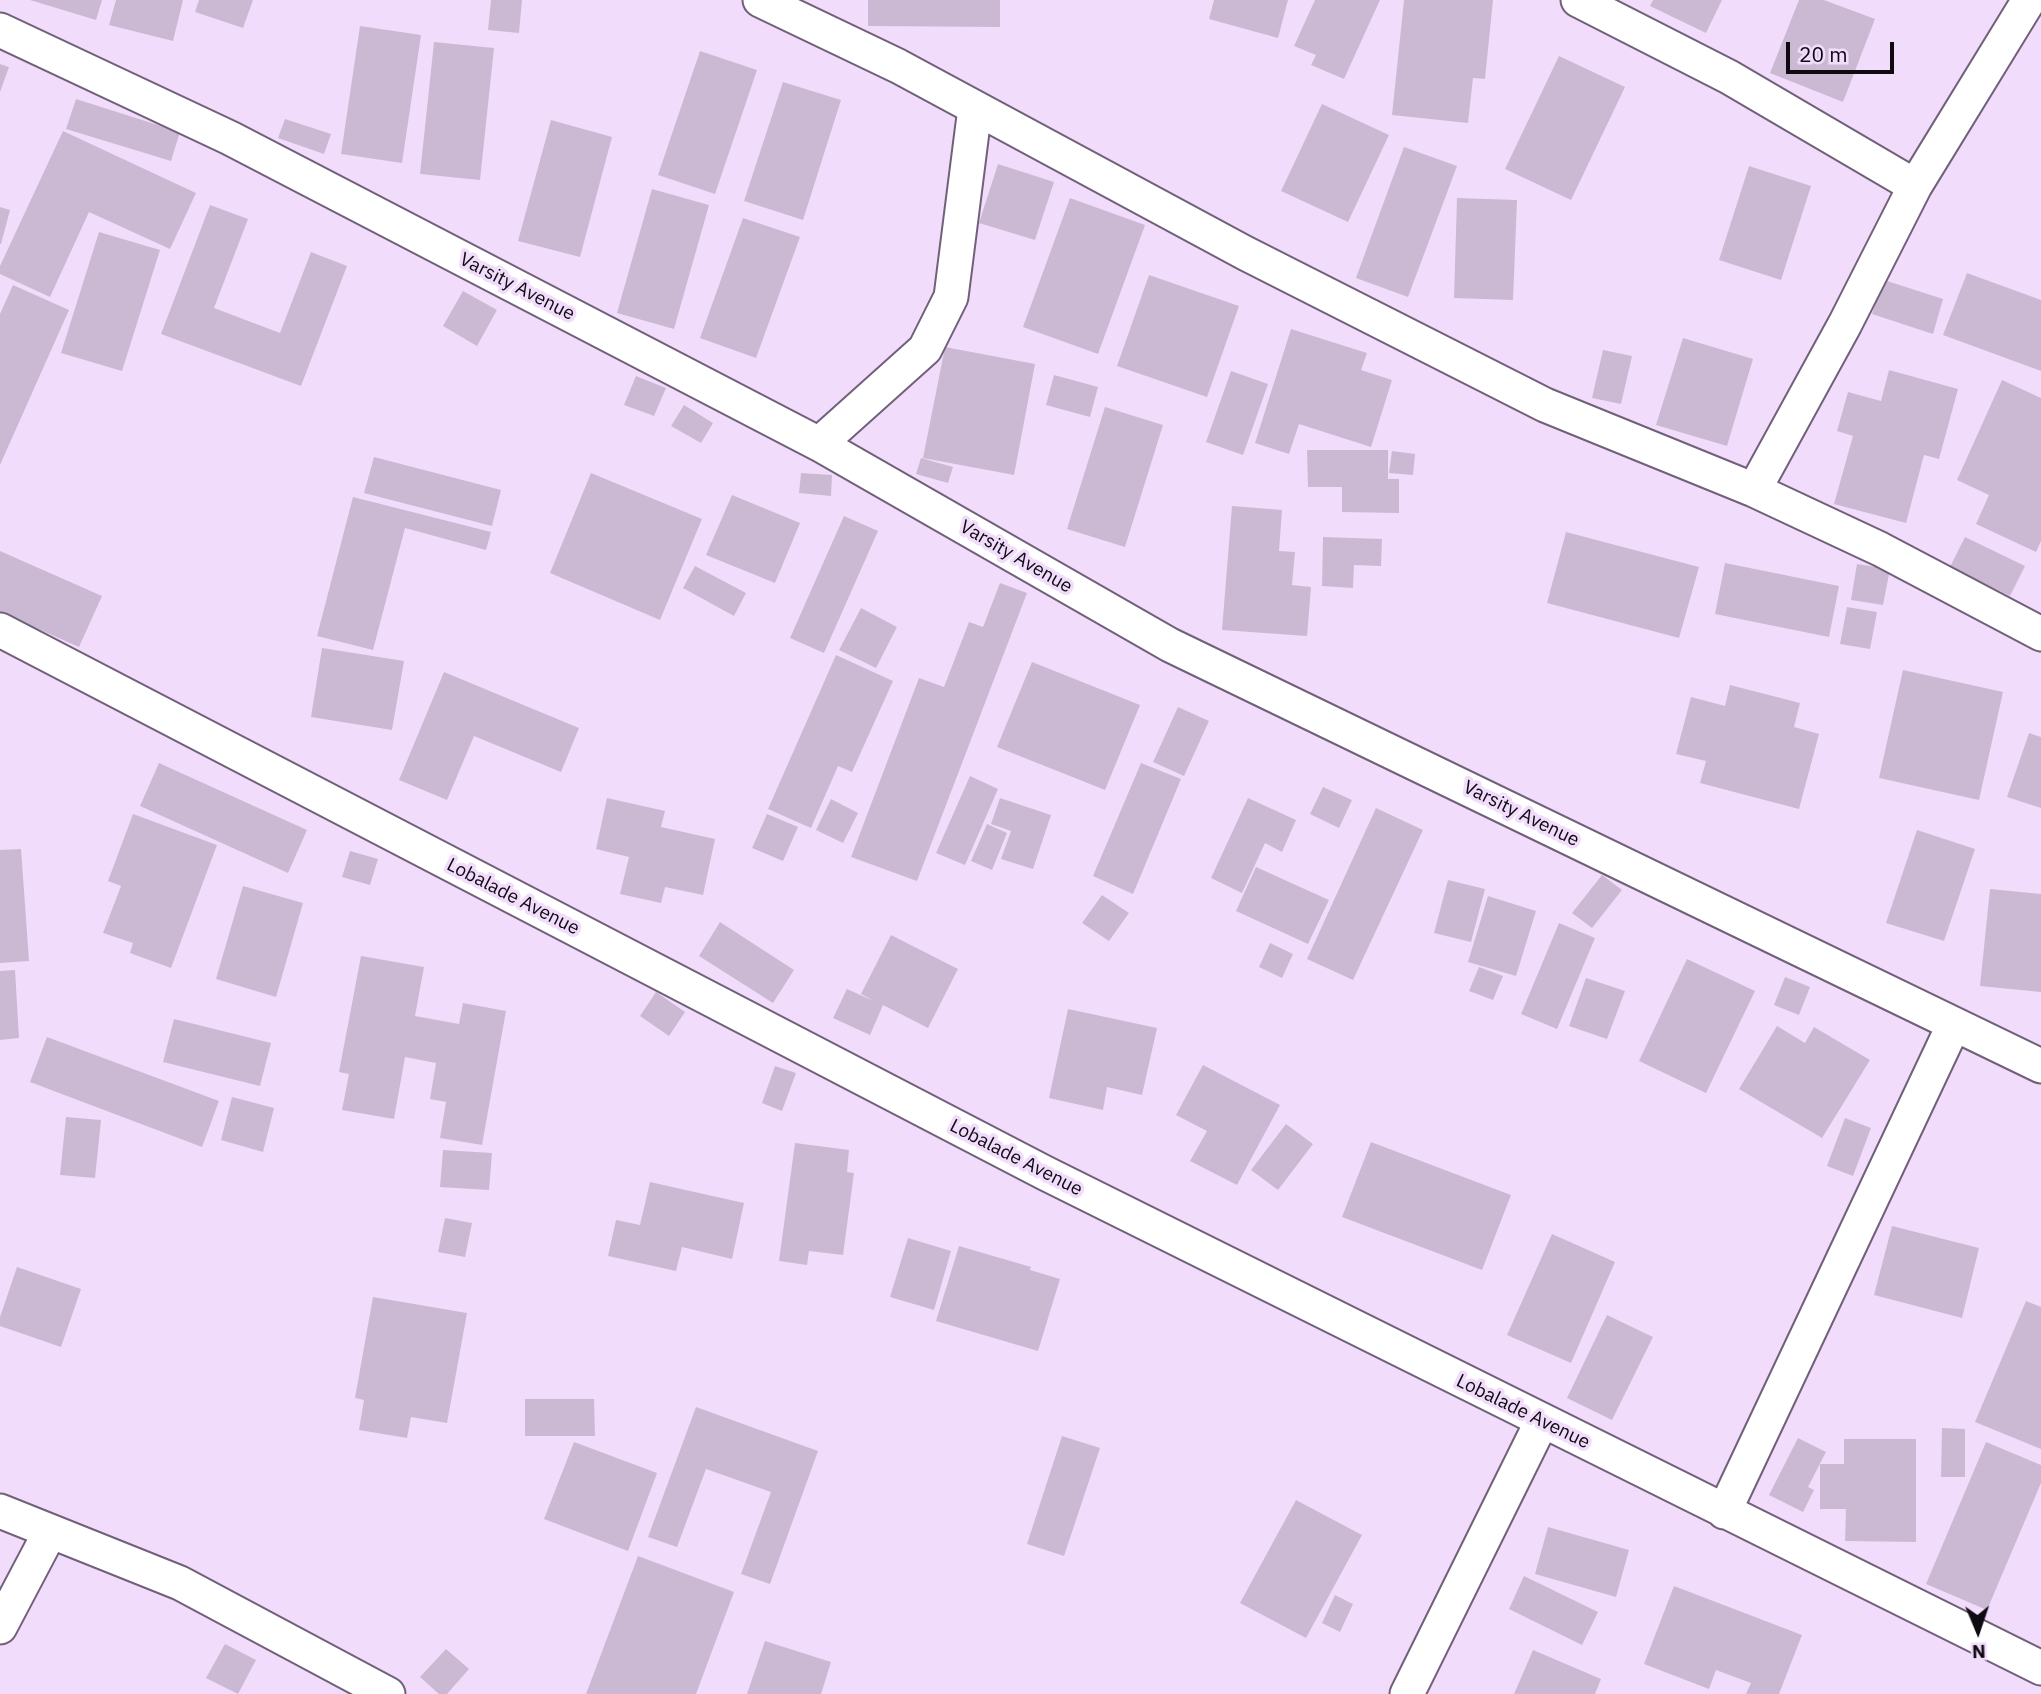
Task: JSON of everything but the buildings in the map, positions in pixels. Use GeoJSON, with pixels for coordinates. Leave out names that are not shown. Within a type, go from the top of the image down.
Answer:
{"type":"FeatureCollection","features":[{"type":"Feature","properties":{"kind":"street"},"geometry":{"type":"LineString","coordinates":[[760,0],[898,65],[1245,253],[1545,405],[1754,490],[1880,549],[2041,634]]}},
{"type":"Feature","properties":{"kind":"street"},"geometry":{"type":"LineString","coordinates":[[1578,0],[1729,77],[1916,186]]}},
{"type":"Feature","properties":{"kind":"street"},"geometry":{"type":"LineString","coordinates":[[1754,490],[1916,186],[2029,0]]}},
{"type":"Feature","properties":{"kind":"street","name":"Varsity Avenue"},"geometry":{"type":"LineString","coordinates":[[0,30],[230,138],[819,444],[1171,645],[2041,1066]]}},
{"type":"Feature","properties":{"kind":"street"},"geometry":{"type":"LineString","coordinates":[[819,444],[925,349],[951,297],[975,108]]}},
{"type":"Feature","properties":{"kind":"street","name":"Lobalade Avenue"},"geometry":{"type":"LineString","coordinates":[[0,630],[1045,1173],[2041,1668]]}},
{"type":"Feature","properties":{"kind":"street"},"geometry":{"type":"LineString","coordinates":[[1724,1511],[1954,1024]]}},
{"type":"Feature","properties":{"kind":"street"},"geometry":{"type":"LineString","coordinates":[[1407,1694],[1542,1421]]}},
{"type":"Feature","properties":{"kind":"street"},"geometry":{"type":"LineString","coordinates":[[0,1511],[180,1583],[387,1694]]}},
{"type":"Feature","properties":{"kind":"street"},"geometry":{"type":"LineString","coordinates":[[0,1627],[50,1532]]}}]}
